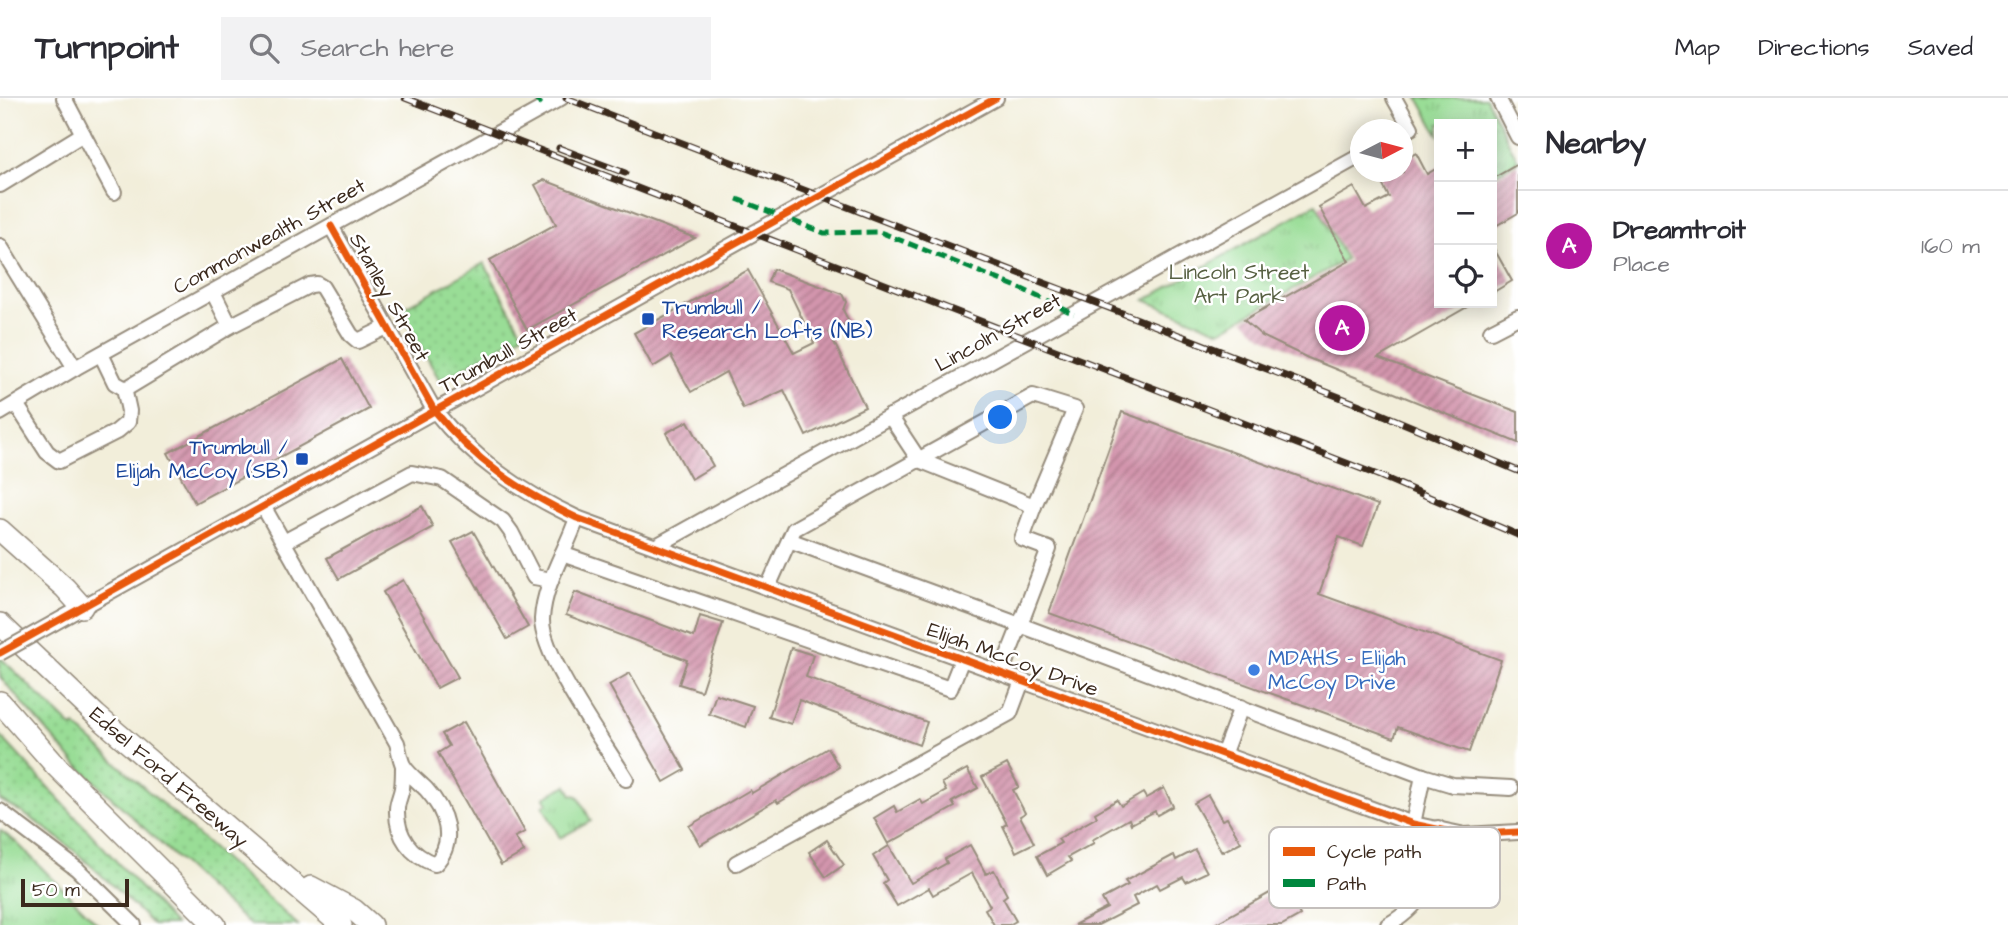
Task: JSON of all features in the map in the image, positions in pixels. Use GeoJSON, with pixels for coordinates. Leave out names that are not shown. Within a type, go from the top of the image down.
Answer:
{"type":"FeatureCollection","features":[{"type":"Feature","properties":{"kind":"highway"},"geometry":{"type":"LineString","coordinates":[[0,530],[65,588],[82,607]]}},
{"type":"Feature","properties":{"kind":"highway","name":"Edsel Ford Freeway"},"geometry":{"type":"LineString","coordinates":[[0,624],[96,715],[341,925]]}},
{"type":"Feature","properties":{"kind":"highway"},"geometry":{"type":"LineString","coordinates":[[0,702],[57,767],[215,925]]}},
{"type":"Feature","properties":{"kind":"highway"},"geometry":{"type":"LineString","coordinates":[[240,840],[322,925]]}},
{"type":"Feature","properties":{"kind":"highway"},"geometry":{"type":"LineString","coordinates":[[274,867],[354,910],[371,925]]}},
{"type":"Feature","properties":{"kind":"highway"},"geometry":{"type":"LineString","coordinates":[[183,894],[199,925]]}},
{"type":"Feature","properties":{"kind":"street"},"geometry":{"type":"LineString","coordinates":[[64,98],[114,192]]}},
{"type":"Feature","properties":{"kind":"street","name":"Commonwealth Street"},"geometry":{"type":"LineString","coordinates":[[0,414],[75,368],[561,98]]}},
{"type":"Feature","properties":{"kind":"street","name":"Trumbull Street"},"geometry":{"type":"LineString","coordinates":[[0,653],[996,98]]}},
{"type":"Feature","properties":{"kind":"street"},"geometry":{"type":"LineString","coordinates":[[1394,98],[1402,119]]}},
{"type":"Feature","properties":{"kind":"street"},"geometry":{"type":"LineString","coordinates":[[1498,98],[1518,137]]}},
{"type":"Feature","properties":{"kind":"street"},"geometry":{"type":"LineString","coordinates":[[0,185],[83,134]]}},
{"type":"Feature","properties":{"kind":"street","name":"Lincoln Street"},"geometry":{"type":"LineString","coordinates":[[656,546],[1350,162]]}},
{"type":"Feature","properties":{"kind":"street","name":"Stanley Street"},"geometry":{"type":"LineString","coordinates":[[331,226],[435,411],[461,442],[499,475],[543,502],[576,518]]}},
{"type":"Feature","properties":{"kind":"street"},"geometry":{"type":"LineString","coordinates":[[0,246],[75,368]]}},
{"type":"Feature","properties":{"kind":"street"},"geometry":{"type":"LineString","coordinates":[[101,354],[115,383],[124,388],[130,387],[230,326],[310,285],[317,284],[351,335],[358,341],[387,327]]}},
{"type":"Feature","properties":{"kind":"street"},"geometry":{"type":"LineString","coordinates":[[213,292],[230,326]]}},
{"type":"Feature","properties":{"kind":"street"},"geometry":{"type":"LineString","coordinates":[[1491,331],[1518,317]]}},
{"type":"Feature","properties":{"kind":"street"},"geometry":{"type":"LineString","coordinates":[[16,404],[47,452],[59,461],[116,432],[128,422],[129,411],[124,388]]}},
{"type":"Feature","properties":{"kind":"street"},"geometry":{"type":"LineString","coordinates":[[768,587],[794,529],[1034,396],[1075,409],[1022,539],[1049,549],[1001,673]]}},
{"type":"Feature","properties":{"kind":"street"},"geometry":{"type":"LineString","coordinates":[[890,416],[919,460],[1034,506]]}},
{"type":"Feature","properties":{"kind":"street"},"geometry":{"type":"LineString","coordinates":[[284,542],[412,473],[428,475],[442,479],[503,521],[534,577],[551,580]]}},
{"type":"Feature","properties":{"kind":"street"},"geometry":{"type":"LineString","coordinates":[[263,506],[397,743],[403,765],[397,808],[399,825],[411,851],[421,859],[435,864],[445,854],[448,843],[446,823],[429,793],[403,765]]}},
{"type":"Feature","properties":{"kind":"street"},"geometry":{"type":"LineString","coordinates":[[576,518],[551,580],[542,618],[543,636],[548,649],[626,779]]}},
{"type":"Feature","properties":{"kind":"street","name":"Elijah McCoy Drive"},"geometry":{"type":"LineString","coordinates":[[576,518],[1413,824],[1432,827]]}},
{"type":"Feature","properties":{"kind":"street"},"geometry":{"type":"LineString","coordinates":[[789,540],[1423,776],[1453,785],[1511,788]]}},
{"type":"Feature","properties":{"kind":"street"},"geometry":{"type":"LineString","coordinates":[[562,554],[950,689],[962,659]]}},
{"type":"Feature","properties":{"kind":"street"},"geometry":{"type":"LineString","coordinates":[[736,863],[1010,713],[1022,681]]}},
{"type":"Feature","properties":{"kind":"street"},"geometry":{"type":"LineString","coordinates":[[1223,755],[1241,707]]}},
{"type":"Feature","properties":{"kind":"street"},"geometry":{"type":"LineString","coordinates":[[1413,824],[1423,776]]}},
{"type":"Feature","properties":{"kind":"street"},"geometry":{"type":"LineString","coordinates":[[0,811],[77,869],[134,925]]}},
{"type":"Feature","properties":{"kind":"street","name":"Elijah McCoy Drive"},"geometry":{"type":"LineString","coordinates":[[1500,833],[1518,832]]}},
{"type":"Feature","properties":{"kind":"street"},"geometry":{"type":"LineString","coordinates":[[1388,925],[1410,908]]}},
{"type":"Feature","properties":{"kind":"green space"},"geometry":{"type":"Polygon","coordinates":[[[1418,98],[1486,98],[1497,119],[1434,119],[1434,127],[1418,98]]]}},
{"type":"Feature","properties":{"kind":"green space"},"geometry":{"type":"Polygon","coordinates":[[[1497,120],[1518,161],[1497,173],[1497,120]]]}},
{"type":"Feature","properties":{"kind":"green space","name":"Lincoln Street Art Park"},"geometry":{"type":"Polygon","coordinates":[[[1316,204],[1346,259],[1220,331],[1145,300],[1316,204]]]}},
{"type":"Feature","properties":{"kind":"green space"},"geometry":{"type":"Polygon","coordinates":[[[484,263],[523,334],[440,381],[400,310],[484,263]]]}},
{"type":"Feature","properties":{"kind":"green space"},"geometry":{"type":"Polygon","coordinates":[[[0,657],[73,728],[75,726],[298,925],[250,925],[212,892],[73,761],[0,677],[0,657]]]}},
{"type":"Feature","properties":{"kind":"green space"},"geometry":{"type":"Polygon","coordinates":[[[0,735],[175,925],[153,925],[63,841],[0,800],[0,735]]]}},
{"type":"Feature","properties":{"kind":"green space"},"geometry":{"type":"Polygon","coordinates":[[[567,785],[572,795],[578,796],[591,821],[560,838],[543,806],[548,803],[544,797],[567,785]]]}},
{"type":"Feature","properties":{"kind":"green space"},"geometry":{"type":"Polygon","coordinates":[[[0,830],[16,842],[99,925],[0,925],[0,830]]]}},
{"type":"Feature","properties":{"kind":"building"},"geometry":{"type":"Polygon","coordinates":[[[1416,153],[1427,174],[1434,170],[1434,308],[1465,308],[1378,358],[1518,412],[1518,443],[1308,358],[1262,336],[1244,320],[1349,261],[1319,207],[1354,187],[1366,209],[1389,197],[1381,182],[1413,182],[1413,155],[1416,153]]]}},
{"type":"Feature","properties":{"kind":"building"},"geometry":{"type":"Polygon","coordinates":[[[1518,164],[1518,213],[1497,225],[1497,182],[1497,176],[1518,164]]]}},
{"type":"Feature","properties":{"kind":"building"},"geometry":{"type":"Polygon","coordinates":[[[544,180],[695,238],[527,330],[490,260],[556,224],[535,185],[544,180]]]}},
{"type":"Feature","properties":{"kind":"building"},"geometry":{"type":"Polygon","coordinates":[[[1497,254],[1512,281],[1497,290],[1497,254]]]}},
{"type":"Feature","properties":{"kind":"building"},"geometry":{"type":"Polygon","coordinates":[[[773,269],[842,294],[846,302],[843,310],[849,322],[829,332],[865,407],[806,436],[784,390],[743,409],[726,372],[691,392],[671,356],[653,367],[634,333],[748,270],[794,353],[814,343],[788,289],[768,282],[773,269]]]}},
{"type":"Feature","properties":{"kind":"building"},"geometry":{"type":"Polygon","coordinates":[[[342,359],[369,409],[195,503],[168,453],[342,359]]]}},
{"type":"Feature","properties":{"kind":"building"},"geometry":{"type":"Polygon","coordinates":[[[1122,412],[1378,505],[1363,546],[1339,537],[1319,594],[1501,660],[1469,752],[1398,727],[1394,738],[1049,613],[1122,412]]]}},
{"type":"Feature","properties":{"kind":"building"},"geometry":{"type":"Polygon","coordinates":[[[688,421],[713,466],[691,479],[666,433],[688,421]]]}},
{"type":"Feature","properties":{"kind":"building"},"geometry":{"type":"Polygon","coordinates":[[[422,506],[433,527],[339,579],[327,558],[422,506]]]}},
{"type":"Feature","properties":{"kind":"building"},"geometry":{"type":"Polygon","coordinates":[[[473,531],[528,627],[507,639],[452,542],[473,531]]]}},
{"type":"Feature","properties":{"kind":"building"},"geometry":{"type":"Polygon","coordinates":[[[403,580],[458,677],[437,688],[383,592],[403,580]]]}},
{"type":"Feature","properties":{"kind":"building"},"geometry":{"type":"Polygon","coordinates":[[[575,592],[694,637],[700,616],[723,623],[701,691],[679,684],[687,660],[566,615],[575,592]]]}},
{"type":"Feature","properties":{"kind":"building"},"geometry":{"type":"Polygon","coordinates":[[[791,648],[813,655],[806,677],[927,722],[919,745],[799,700],[791,724],[769,717],[791,648]]]}},
{"type":"Feature","properties":{"kind":"building"},"geometry":{"type":"Polygon","coordinates":[[[630,673],[685,770],[664,782],[609,685],[630,673]]]}},
{"type":"Feature","properties":{"kind":"building"},"geometry":{"type":"Polygon","coordinates":[[[716,694],[753,706],[746,727],[709,714],[716,694]]]}},
{"type":"Feature","properties":{"kind":"building"},"geometry":{"type":"Polygon","coordinates":[[[464,722],[525,832],[515,837],[524,852],[501,865],[438,753],[449,746],[442,734],[464,722]]]}},
{"type":"Feature","properties":{"kind":"building"},"geometry":{"type":"Polygon","coordinates":[[[828,748],[839,767],[700,845],[689,826],[828,748]]]}},
{"type":"Feature","properties":{"kind":"building"},"geometry":{"type":"Polygon","coordinates":[[[1007,764],[1019,787],[1013,790],[1025,813],[1020,816],[1034,843],[1016,852],[1003,826],[1007,824],[982,777],[1007,764]]]}},
{"type":"Feature","properties":{"kind":"building"},"geometry":{"type":"Polygon","coordinates":[[[967,769],[978,788],[952,802],[955,807],[888,844],[874,818],[894,806],[897,812],[920,799],[923,804],[946,791],[942,783],[967,769]]]}},
{"type":"Feature","properties":{"kind":"building"},"geometry":{"type":"Polygon","coordinates":[[[1164,788],[1173,806],[1157,815],[1155,811],[1131,824],[1129,819],[1092,840],[1094,843],[1068,857],[1071,861],[1047,875],[1037,856],[1061,843],[1058,839],[1097,817],[1095,813],[1117,800],[1121,806],[1143,793],[1146,798],[1164,788]]]}},
{"type":"Feature","properties":{"kind":"building"},"geometry":{"type":"Polygon","coordinates":[[[1208,795],[1222,820],[1227,818],[1241,842],[1222,852],[1194,803],[1208,795]]]}},
{"type":"Feature","properties":{"kind":"building"},"geometry":{"type":"Polygon","coordinates":[[[827,840],[844,865],[826,877],[809,852],[827,840]]]}},
{"type":"Feature","properties":{"kind":"building"},"geometry":{"type":"Polygon","coordinates":[[[970,845],[986,874],[994,870],[1007,895],[1003,898],[1016,921],[1009,925],[994,925],[985,909],[990,906],[972,873],[933,895],[929,888],[897,906],[883,883],[887,880],[873,856],[889,846],[911,883],[947,863],[945,859],[970,845]]]}},
{"type":"Feature","properties":{"kind":"building"},"geometry":{"type":"Polygon","coordinates":[[[1195,850],[1207,872],[1186,882],[1183,877],[1160,889],[1157,884],[1133,897],[1137,905],[1098,925],[1074,925],[1107,908],[1102,899],[1128,885],[1125,881],[1174,855],[1176,860],[1195,850]]]}},
{"type":"Feature","properties":{"kind":"building"},"geometry":{"type":"Polygon","coordinates":[[[1269,893],[1269,908],[1296,908],[1300,915],[1282,925],[1213,925],[1269,893]]]}},
{"type":"Feature","properties":{"kind":"railway"},"geometry":{"type":"LineString","coordinates":[[405,98],[1380,476],[1518,535]]}},
{"type":"Feature","properties":{"kind":"railway"},"geometry":{"type":"LineString","coordinates":[[566,98],[1360,405],[1518,471]]}},
{"type":"Feature","properties":{"kind":"railway"},"geometry":{"type":"LineString","coordinates":[[559,148],[625,173]]}},
{"type":"Feature","properties":{"kind":"marked path"},"geometry":{"type":"LineString","coordinates":[[534,98],[544,107]]}},
{"type":"Feature","properties":{"kind":"marked path"},"geometry":{"type":"LineString","coordinates":[[737,199],[824,233],[880,232],[1022,289],[1074,314]]}},
{"type":"Feature","properties":{"kind":"cycle path"},"geometry":{"type":"LineString","coordinates":[[0,653],[996,98]]}},
{"type":"Feature","properties":{"kind":"cycle path"},"geometry":{"type":"LineString","coordinates":[[331,226],[434,410],[465,444],[499,473],[556,507],[577,518],[1427,827]]}},
{"type":"Feature","properties":{"kind":"cycle path"},"geometry":{"type":"LineString","coordinates":[[1500,833],[1518,832]]}},
{"type":"Feature","properties":{"kind":"place","name":"Trumbull / Research Lofts (NB)"},"geometry":{"type":"Point","coordinates":[648,319]}},
{"type":"Feature","properties":{"kind":"place","name":"Dreamtroit"},"geometry":{"type":"Point","coordinates":[1342,328]}},
{"type":"Feature","properties":{"kind":"place","name":"Trumbull / Elijah McCoy (SB)"},"geometry":{"type":"Point","coordinates":[302,459]}},
{"type":"Feature","properties":{"kind":"place","name":"MDAHS - Elijah McCoy Drive"},"geometry":{"type":"Point","coordinates":[1254,670]}}]}
